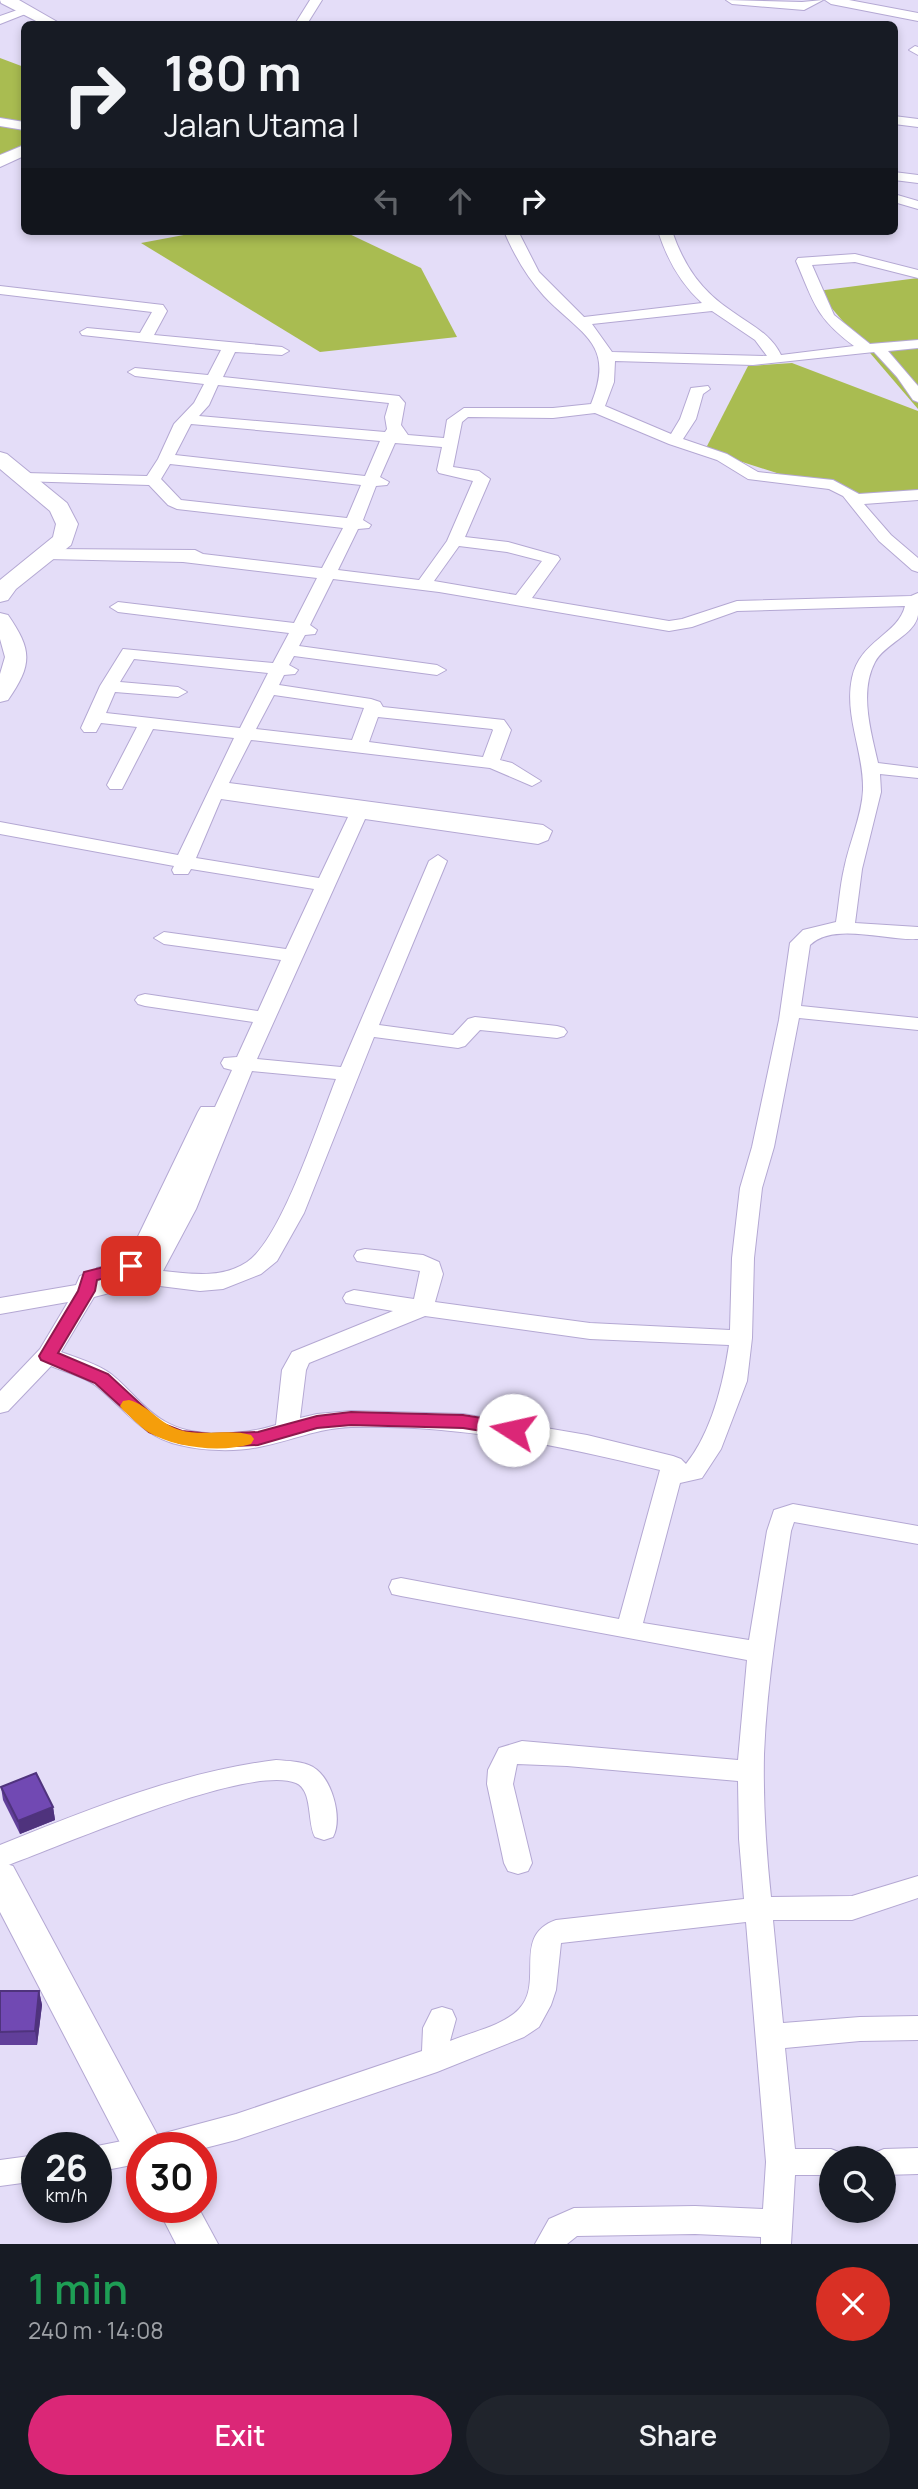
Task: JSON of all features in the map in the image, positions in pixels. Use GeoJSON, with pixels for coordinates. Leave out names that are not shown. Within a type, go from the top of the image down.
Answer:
{"type":"FeatureCollection","features":[{"type":"Feature","properties":{"kind":"main road"},"geometry":{"type":"LineString","coordinates":[[7,0],[47,21]]}},
{"type":"Feature","properties":{"kind":"main road"},"geometry":{"type":"LineString","coordinates":[[0,162],[21,152]]}},
{"type":"Feature","properties":{"kind":"main road"},"geometry":{"type":"LineString","coordinates":[[0,458],[59,508],[67,524],[63,540],[8,584],[0,595]]}},
{"type":"Feature","properties":{"kind":"main road"},"geometry":{"type":"LineString","coordinates":[[0,620],[8,645],[19,654],[0,695]]}},
{"type":"Feature","properties":{"kind":"main road"},"geometry":{"type":"LineString","coordinates":[[0,1877],[133,2132]]}},
{"type":"Feature","properties":{"kind":"main road"},"geometry":{"type":"LineString","coordinates":[[186,2223],[198,2244]]}},
{"type":"Feature","properties":{"kind":"street"},"geometry":{"type":"LineString","coordinates":[[303,21],[316,0]]}},
{"type":"Feature","properties":{"kind":"street"},"geometry":{"type":"LineString","coordinates":[[732,0],[804,6],[817,0]]}},
{"type":"Feature","properties":{"kind":"street"},"geometry":{"type":"LineString","coordinates":[[831,0],[918,17]]}},
{"type":"Feature","properties":{"kind":"street"},"geometry":{"type":"LineString","coordinates":[[0,20],[27,11]]}},
{"type":"Feature","properties":{"kind":"street"},"geometry":{"type":"LineString","coordinates":[[898,120],[917,122]]}},
{"type":"Feature","properties":{"kind":"street"},"geometry":{"type":"LineString","coordinates":[[0,122],[21,126]]}},
{"type":"Feature","properties":{"kind":"street"},"geometry":{"type":"LineString","coordinates":[[898,176],[918,179]]}},
{"type":"Feature","properties":{"kind":"street"},"geometry":{"type":"LineString","coordinates":[[898,199],[918,205]]}},
{"type":"Feature","properties":{"kind":"street"},"geometry":{"type":"LineString","coordinates":[[513,235],[521,257],[532,274],[583,321],[607,356],[606,383],[597,408]]}},
{"type":"Feature","properties":{"kind":"street"},"geometry":{"type":"LineString","coordinates":[[666,235],[674,261],[687,279],[713,306],[767,342],[776,360]]}},
{"type":"Feature","properties":{"kind":"street"},"geometry":{"type":"LineString","coordinates":[[918,274],[855,258],[803,261],[827,316],[837,327],[871,346],[902,374],[918,397]]}},
{"type":"Feature","properties":{"kind":"street"},"geometry":{"type":"LineString","coordinates":[[0,289],[158,308],[160,311],[144,339]]}},
{"type":"Feature","properties":{"kind":"street"},"geometry":{"type":"LineString","coordinates":[[583,321],[713,306]]}},
{"type":"Feature","properties":{"kind":"street"},"geometry":{"type":"LineString","coordinates":[[87,332],[282,351]]}},
{"type":"Feature","properties":{"kind":"street"},"geometry":{"type":"LineString","coordinates":[[607,356],[776,360],[871,346],[918,344]]}},
{"type":"Feature","properties":{"kind":"street"},"geometry":{"type":"LineString","coordinates":[[151,480],[166,459],[188,416],[201,405],[230,347]]}},
{"type":"Feature","properties":{"kind":"street"},"geometry":{"type":"LineString","coordinates":[[135,372],[394,399],[397,403],[392,417],[394,436],[358,524],[273,689],[188,867]]}},
{"type":"Feature","properties":{"kind":"street"},"geometry":{"type":"LineString","coordinates":[[674,441],[688,419],[696,391],[704,389]]}},
{"type":"Feature","properties":{"kind":"street"},"geometry":{"type":"LineString","coordinates":[[415,584],[454,541],[482,479],[473,474],[445,470],[455,420],[464,413],[553,413],[597,408],[674,441],[722,457],[754,476],[833,485],[849,493],[885,538],[918,566]]}},
{"type":"Feature","properties":{"kind":"street"},"geometry":{"type":"LineString","coordinates":[[188,416],[450,443]]}},
{"type":"Feature","properties":{"kind":"street"},"geometry":{"type":"LineString","coordinates":[[166,459],[376,482]]}},
{"type":"Feature","properties":{"kind":"street"},"geometry":{"type":"LineString","coordinates":[[25,478],[137,482],[151,480],[163,485],[172,501],[177,504],[358,524]]}},
{"type":"Feature","properties":{"kind":"street"},"geometry":{"type":"LineString","coordinates":[[856,501],[888,495],[918,495]]}},
{"type":"Feature","properties":{"kind":"street"},"geometry":{"type":"LineString","coordinates":[[454,541],[508,547],[552,559],[522,599]]}},
{"type":"Feature","properties":{"kind":"street"},"geometry":{"type":"LineString","coordinates":[[47,554],[183,557],[333,573],[522,599],[669,626],[681,626],[719,610],[737,606],[917,600],[910,617],[871,654],[859,679],[859,699],[872,792],[853,869],[845,928]]}},
{"type":"Feature","properties":{"kind":"street"},"geometry":{"type":"LineString","coordinates":[[118,607],[304,629]]}},
{"type":"Feature","properties":{"kind":"street"},"geometry":{"type":"LineString","coordinates":[[293,651],[437,670]]}},
{"type":"Feature","properties":{"kind":"street"},"geometry":{"type":"LineString","coordinates":[[284,669],[129,653],[109,686],[93,722],[252,733],[490,763],[506,767],[532,781]]}},
{"type":"Feature","properties":{"kind":"street"},"geometry":{"type":"LineString","coordinates":[[109,686],[178,692]]}},
{"type":"Feature","properties":{"kind":"street"},"geometry":{"type":"LineString","coordinates":[[273,689],[374,706],[358,746]]}},
{"type":"Feature","properties":{"kind":"street"},"geometry":{"type":"LineString","coordinates":[[373,711],[498,724],[502,730],[490,763]]}},
{"type":"Feature","properties":{"kind":"street"},"geometry":{"type":"LineString","coordinates":[[116,785],[147,724]]}},
{"type":"Feature","properties":{"kind":"street"},"geometry":{"type":"LineString","coordinates":[[870,768],[918,773]]}},
{"type":"Feature","properties":{"kind":"street"},"geometry":{"type":"LineString","coordinates":[[224,791],[543,831],[538,838],[355,809]]}},
{"type":"Feature","properties":{"kind":"street"},"geometry":{"type":"LineString","coordinates":[[0,1306],[88,1283],[124,1269],[138,1260],[238,1064],[355,809]]}},
{"type":"Feature","properties":{"kind":"street"},"geometry":{"type":"LineString","coordinates":[[0,828],[35,839]]}},
{"type":"Feature","properties":{"kind":"street"},"geometry":{"type":"LineString","coordinates":[[0,836],[35,839],[318,888]]}},
{"type":"Feature","properties":{"kind":"street"},"geometry":{"type":"LineString","coordinates":[[0,1292],[144,1276],[200,1283],[223,1281],[253,1269],[269,1256],[293,1213],[438,861]]}},
{"type":"Feature","properties":{"kind":"street"},"geometry":{"type":"LineString","coordinates":[[144,1276],[153,1269],[185,1209],[253,1016],[281,954],[318,888]]}},
{"type":"Feature","properties":{"kind":"street"},"geometry":{"type":"LineString","coordinates":[[47,1356],[101,1378],[155,1427],[180,1437],[211,1441],[258,1439],[317,1422],[351,1419],[463,1422],[587,1444],[673,1465],[680,1474],[694,1472],[709,1450],[735,1381],[741,1338],[743,1258],[751,1188],[763,1147],[790,1011],[800,943],[806,935],[819,930],[845,928],[918,933]]}},
{"type":"Feature","properties":{"kind":"street"},"geometry":{"type":"LineString","coordinates":[[164,938],[281,954]]}},
{"type":"Feature","properties":{"kind":"street"},"geometry":{"type":"LineString","coordinates":[[145,1000],[253,1016]]}},
{"type":"Feature","properties":{"kind":"street"},"geometry":{"type":"LineString","coordinates":[[790,1011],[918,1024]]}},
{"type":"Feature","properties":{"kind":"street"},"geometry":{"type":"LineString","coordinates":[[368,1030],[458,1042],[475,1023],[557,1032]]}},
{"type":"Feature","properties":{"kind":"street"},"geometry":{"type":"LineString","coordinates":[[238,1064],[348,1074]]}},
{"type":"Feature","properties":{"kind":"street"},"geometry":{"type":"LineString","coordinates":[[365,1256],[424,1263],[431,1267],[432,1274],[422,1308]]}},
{"type":"Feature","properties":{"kind":"street"},"geometry":{"type":"LineString","coordinates":[[0,1405],[47,1356],[88,1283]]}},
{"type":"Feature","properties":{"kind":"street"},"geometry":{"type":"LineString","coordinates":[[354,1298],[590,1331],[741,1338]]}},
{"type":"Feature","properties":{"kind":"street"},"geometry":{"type":"LineString","coordinates":[[287,1432],[294,1370],[300,1358],[422,1308]]}},
{"type":"Feature","properties":{"kind":"street"},"geometry":{"type":"LineString","coordinates":[[628,1630],[673,1465]]}},
{"type":"Feature","properties":{"kind":"street"},"geometry":{"type":"LineString","coordinates":[[550,2244],[560,2229],[575,2222],[695,2220],[777,2234],[780,2162],[752,1839],[754,1772],[751,1754],[760,1652],[783,1516],[793,1513],[918,1535]]}},
{"type":"Feature","properties":{"kind":"street"},"geometry":{"type":"LineString","coordinates":[[401,1587],[760,1652]]}},
{"type":"Feature","properties":{"kind":"street"},"geometry":{"type":"LineString","coordinates":[[518,1863],[508,1812],[498,1784],[500,1767],[509,1755],[522,1752],[567,1755],[754,1772]]}},
{"type":"Feature","properties":{"kind":"street"},"geometry":{"type":"LineString","coordinates":[[0,1857],[106,1815],[198,1786],[283,1770],[302,1773],[314,1783],[319,1793],[324,1829]]}},
{"type":"Feature","properties":{"kind":"street"},"geometry":{"type":"LineString","coordinates":[[216,2132],[437,2059],[514,2028],[529,2018],[542,1990],[545,1943],[556,1931],[758,1909],[861,1906],[918,1887]]}},
{"type":"Feature","properties":{"kind":"street"},"geometry":{"type":"LineString","coordinates":[[437,2059],[436,2033],[437,2025],[442,2019]]}},
{"type":"Feature","properties":{"kind":"street"},"geometry":{"type":"LineString","coordinates":[[771,2037],[860,2029],[918,2028]]}},
{"type":"Feature","properties":{"kind":"street"},"geometry":{"type":"LineString","coordinates":[[896,2162],[918,2161]]}},
{"type":"Feature","properties":{"kind":"street"},"geometry":{"type":"LineString","coordinates":[[780,2162],[819,2162]]}},
{"type":"Feature","properties":{"kind":"street"},"geometry":{"type":"LineString","coordinates":[[0,2173],[21,2170]]}},
{"type":"Feature","properties":{"kind":"green space"},"geometry":{"type":"Polygon","coordinates":[[[0,58],[21,66],[21,152],[0,161],[0,58]]]}},
{"type":"Feature","properties":{"kind":"green space"},"geometry":{"type":"Polygon","coordinates":[[[184,235],[351,235],[421,268],[457,337],[320,352],[141,243],[184,235]]]}},
{"type":"Feature","properties":{"kind":"green space"},"geometry":{"type":"Polygon","coordinates":[[[918,278],[918,409],[817,291],[918,278]]]}},
{"type":"Feature","properties":{"kind":"green space"},"geometry":{"type":"Polygon","coordinates":[[[792,363],[918,411],[918,493],[858,499],[705,450],[748,366],[792,363]]]}},
{"type":"Feature","properties":{"kind":"building"},"geometry":{"type":"Polygon","coordinates":[[[36,1773],[53,1807],[18,1821],[1,1787],[36,1773]]]}},
{"type":"Feature","properties":{"kind":"building"},"geometry":{"type":"Polygon","coordinates":[[[0,1991],[39,1991],[35,2031],[0,2032],[0,1991]]]}},
{"type":"Feature","properties":{"kind":"slow traffic"},"geometry":{"type":"LineString","coordinates":[[129,1406],[155,1427],[180,1437],[211,1441],[245,1439]]}},
{"type":"Feature","properties":{"kind":"route"},"geometry":{"type":"LineString","coordinates":[[131,1266],[90,1276],[86,1291],[47,1356],[101,1378],[155,1427],[180,1437],[211,1441],[258,1439],[317,1422],[351,1419],[463,1422],[513,1430]]}}]}
